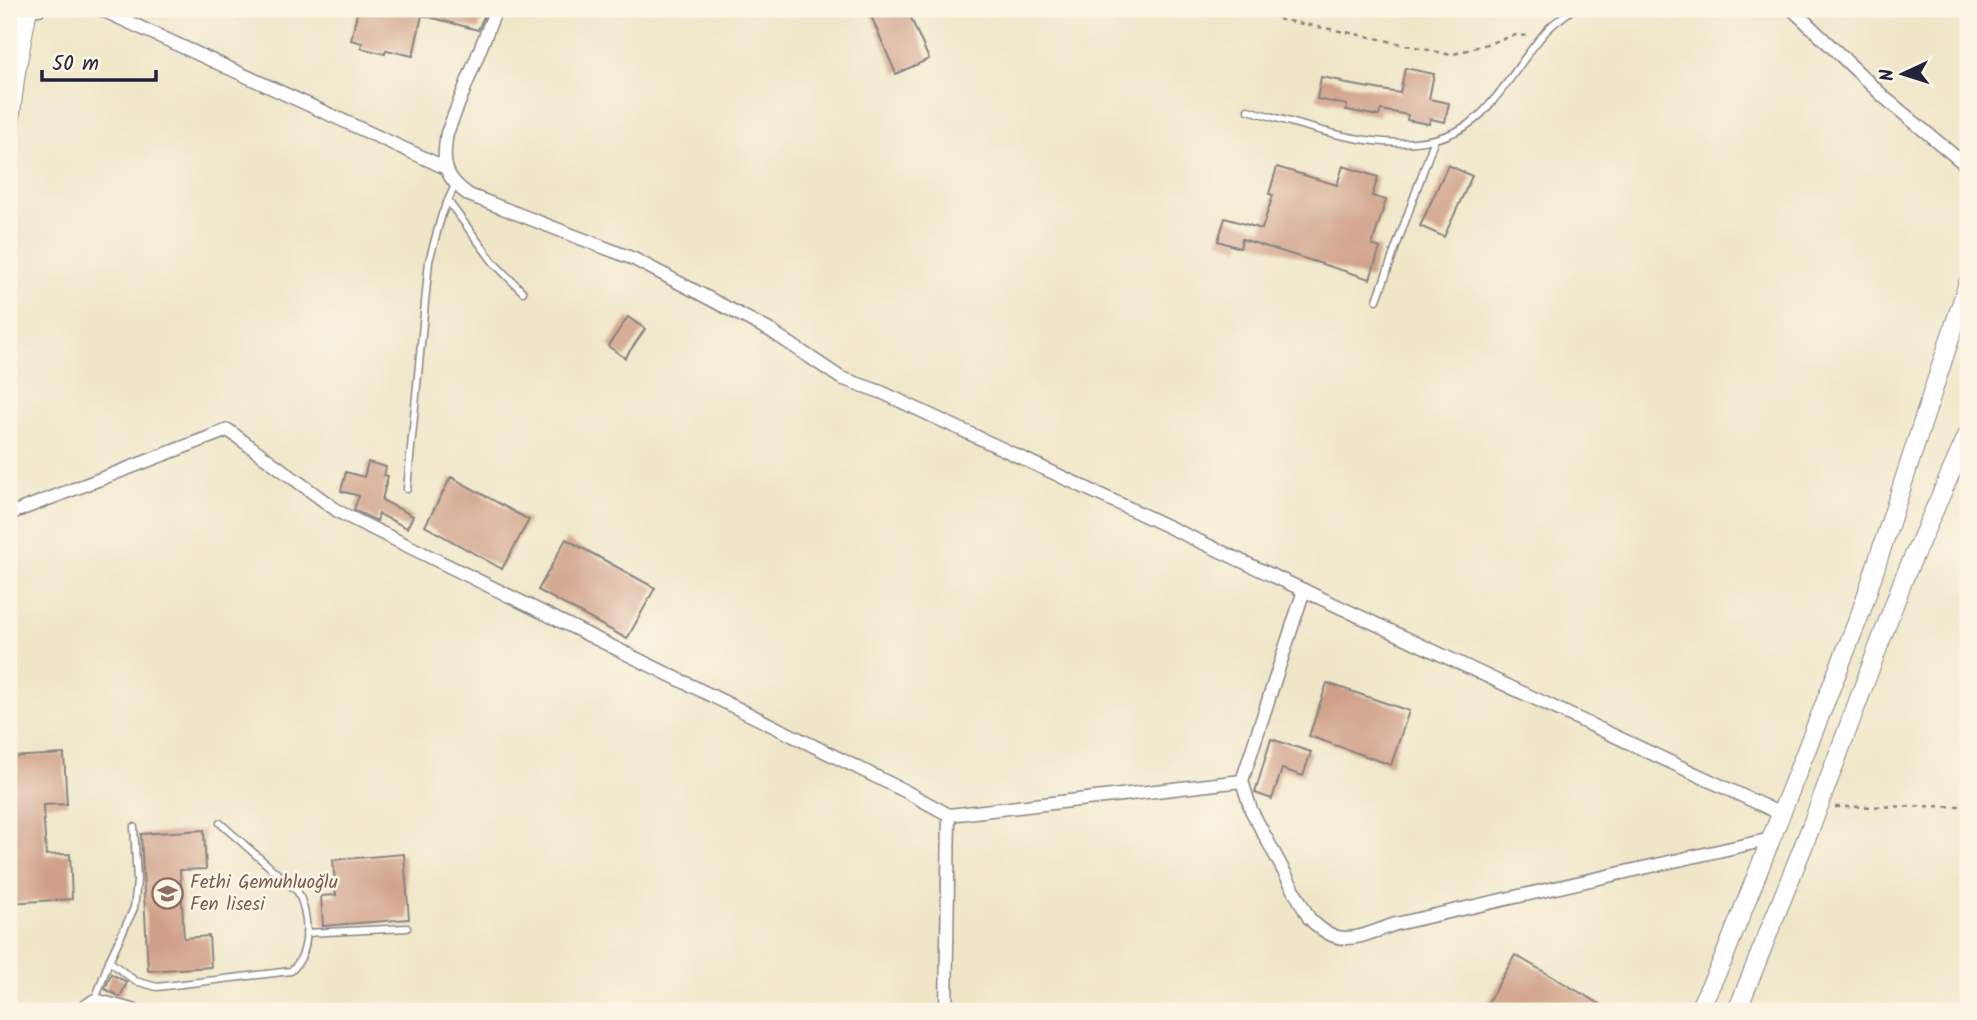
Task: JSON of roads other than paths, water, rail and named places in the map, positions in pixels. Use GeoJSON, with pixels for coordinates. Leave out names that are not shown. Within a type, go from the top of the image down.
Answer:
{"type":"FeatureCollection","features":[{"type":"Feature","properties":{"kind":"main road"},"geometry":{"type":"LineString","coordinates":[[9,128],[16,72],[29,11]]}},
{"type":"Feature","properties":{"kind":"main road"},"geometry":{"type":"LineString","coordinates":[[1698,1011],[1723,960],[1861,612],[1968,284]]}},
{"type":"Feature","properties":{"kind":"main road"},"geometry":{"type":"LineString","coordinates":[[1737,1011],[1818,807],[1904,578],[1968,434]]}},
{"type":"Feature","properties":{"kind":"street"},"geometry":{"type":"LineString","coordinates":[[100,9],[446,168]]}},
{"type":"Feature","properties":{"kind":"street"},"geometry":{"type":"LineString","coordinates":[[496,9],[447,133],[443,153],[446,168],[455,185],[469,195],[634,259],[771,331],[841,378],[881,392],[1781,814]]}},
{"type":"Feature","properties":{"kind":"street"},"geometry":{"type":"LineString","coordinates":[[1792,9],[1885,98],[1968,167]]}},
{"type":"Feature","properties":{"kind":"street"},"geometry":{"type":"LineString","coordinates":[[9,514],[228,430],[339,512],[950,815],[1242,781]]}},
{"type":"Feature","properties":{"kind":"street"},"geometry":{"type":"LineString","coordinates":[[1304,590],[1242,781],[1251,810],[1309,918],[1322,932],[1338,938],[1359,937],[1396,924],[1771,839]]}},
{"type":"Feature","properties":{"kind":"street"},"geometry":{"type":"LineString","coordinates":[[946,1011],[950,815]]}},
{"type":"Feature","properties":{"kind":"street"},"geometry":{"type":"LineString","coordinates":[[79,1011],[95,1000],[136,1011]]}},
{"type":"Feature","properties":{"kind":"lane"},"geometry":{"type":"LineString","coordinates":[[1248,110],[1373,142],[1434,141],[1457,133],[1481,114],[1541,38],[1573,9]]}},
{"type":"Feature","properties":{"kind":"lane"},"geometry":{"type":"LineString","coordinates":[[1377,300],[1434,141]]}},
{"type":"Feature","properties":{"kind":"lane"},"geometry":{"type":"LineString","coordinates":[[407,489],[429,261],[434,239],[455,185]]}},
{"type":"Feature","properties":{"kind":"lane"},"geometry":{"type":"LineString","coordinates":[[448,201],[494,263],[523,292]]}},
{"type":"Feature","properties":{"kind":"lane"},"geometry":{"type":"LineString","coordinates":[[108,961],[135,981],[157,986],[291,971],[303,957],[306,933],[303,901],[298,892],[220,823]]}},
{"type":"Feature","properties":{"kind":"lane"},"geometry":{"type":"LineString","coordinates":[[95,1000],[108,961],[134,908],[137,881],[134,827]]}},
{"type":"Feature","properties":{"kind":"lane"},"geometry":{"type":"LineString","coordinates":[[306,933],[407,928]]}},
{"type":"Feature","properties":{"kind":"place","name":"Fethi Gemuhluoğlu Fen lisesi"},"geometry":{"type":"Point","coordinates":[167,894]}}]}
